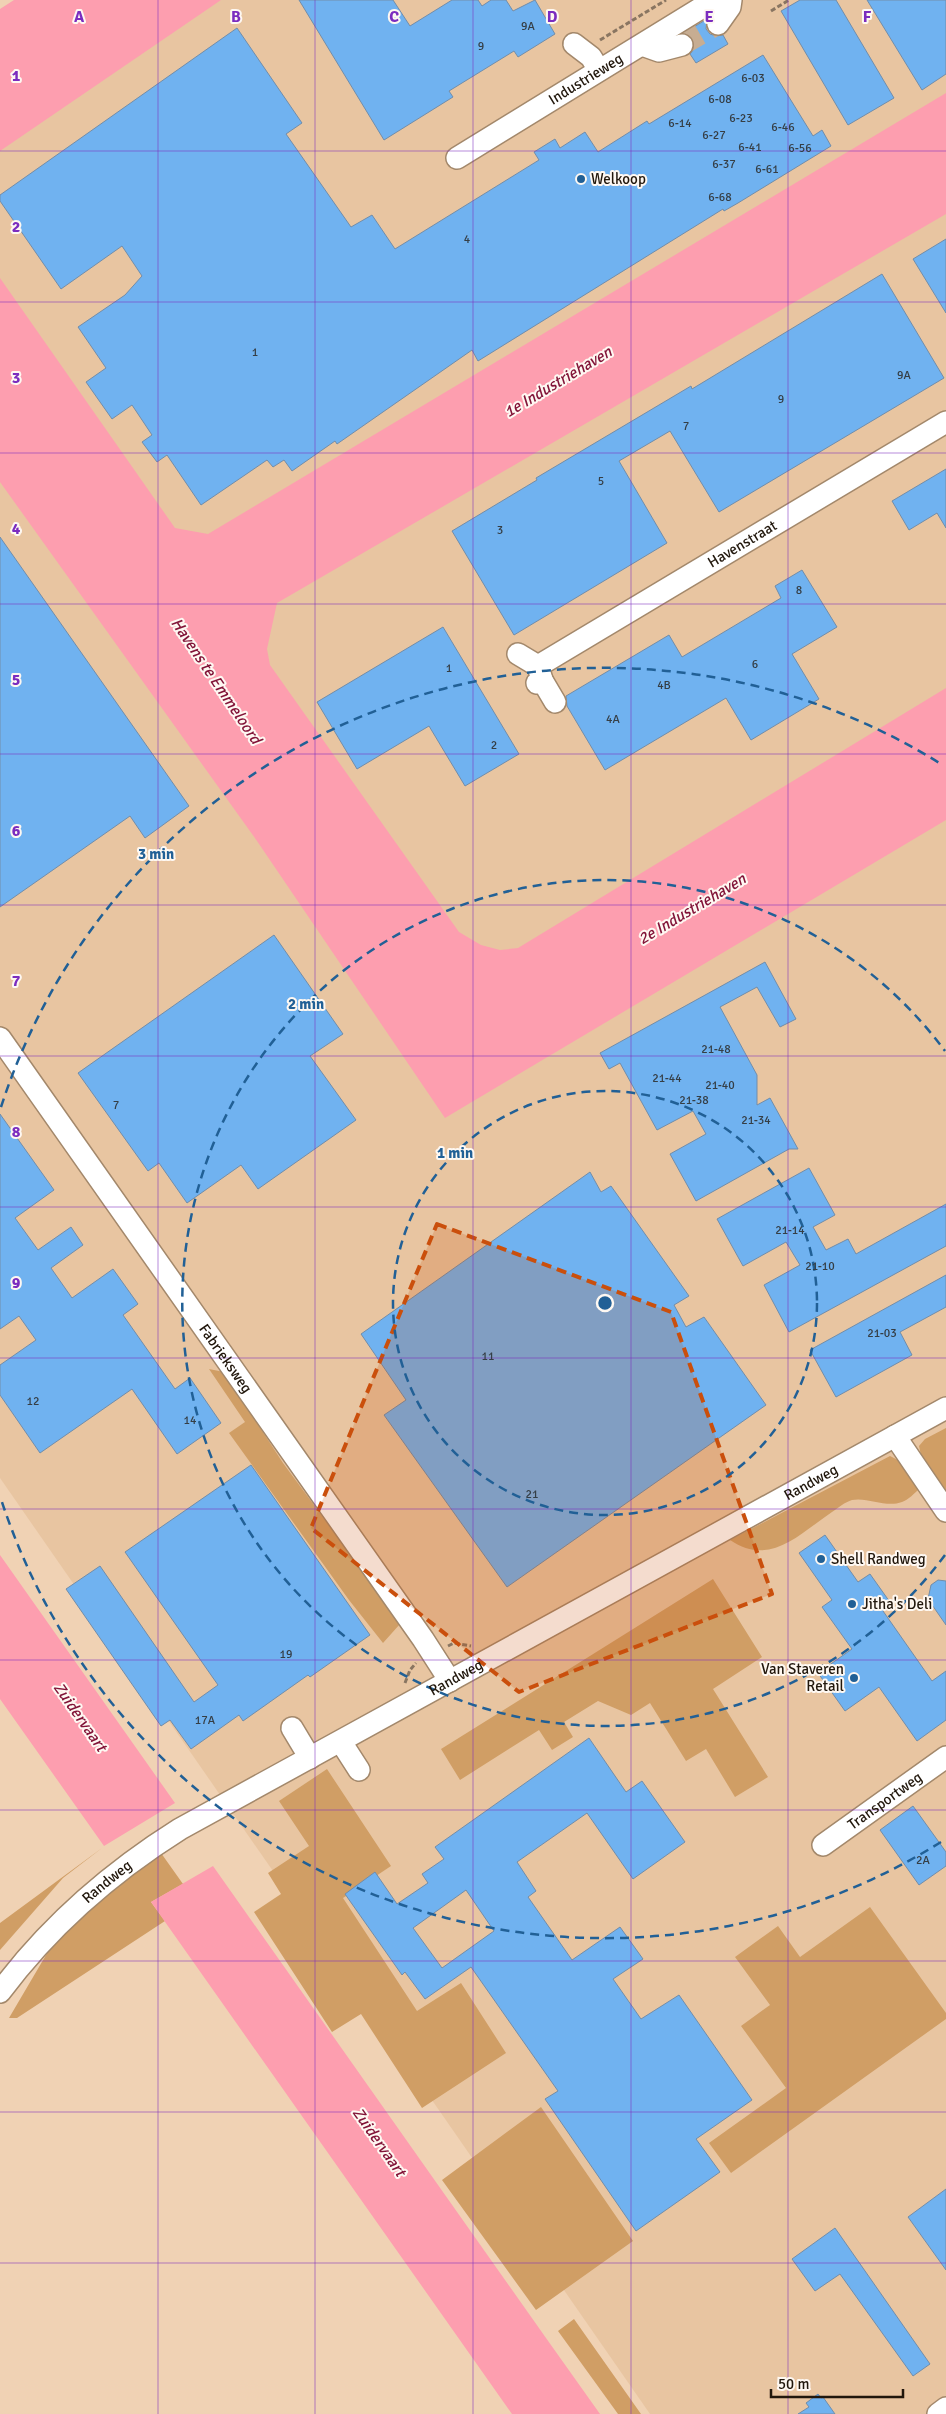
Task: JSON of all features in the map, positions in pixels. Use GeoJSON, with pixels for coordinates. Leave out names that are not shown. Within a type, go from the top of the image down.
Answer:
{"type":"FeatureCollection","features":[{"type":"Feature","properties":{"kind":"street","name":"Industrieweg"},"geometry":{"type":"LineString","coordinates":[[458,158],[590,51],[642,45],[714,0]]}},
{"type":"Feature","properties":{"kind":"street"},"geometry":{"type":"LineString","coordinates":[[718,24],[730,7],[731,0]]}},
{"type":"Feature","properties":{"kind":"street"},"geometry":{"type":"LineString","coordinates":[[642,45],[659,51],[682,45]]}},
{"type":"Feature","properties":{"kind":"street","name":"Havenstraat"},"geometry":{"type":"LineString","coordinates":[[539,676],[946,422]]}},
{"type":"Feature","properties":{"kind":"street"},"geometry":{"type":"LineString","coordinates":[[518,654],[539,676],[555,702]]}},
{"type":"Feature","properties":{"kind":"street","name":"Fabrieksweg"},"geometry":{"type":"LineString","coordinates":[[0,1038],[36,1075],[450,1681]]}},
{"type":"Feature","properties":{"kind":"street","name":"Randweg"},"geometry":{"type":"LineString","coordinates":[[0,1992],[26,1958],[73,1909],[126,1864],[186,1825],[341,1742],[946,1408]]}},
{"type":"Feature","properties":{"kind":"street"},"geometry":{"type":"LineString","coordinates":[[895,1436],[946,1511]]}},
{"type":"Feature","properties":{"kind":"street"},"geometry":{"type":"LineString","coordinates":[[292,1728],[310,1758]]}},
{"type":"Feature","properties":{"kind":"street"},"geometry":{"type":"LineString","coordinates":[[341,1742],[359,1770]]}},
{"type":"Feature","properties":{"kind":"street","name":"Transportweg"},"geometry":{"type":"LineString","coordinates":[[823,1845],[946,1757]]}},
{"type":"Feature","properties":{"kind":"street"},"geometry":{"type":"LineString","coordinates":[[938,2414],[946,2408]]}},
{"type":"Feature","properties":{"kind":"path","name":"Industrieweg"},"geometry":{"type":"LineString","coordinates":[[590,51],[666,0]]}},
{"type":"Feature","properties":{"kind":"path"},"geometry":{"type":"LineString","coordinates":[[771,11],[789,0]]}},
{"type":"Feature","properties":{"kind":"path"},"geometry":{"type":"LineString","coordinates":[[440,1649],[454,1643],[474,1647]]}},
{"type":"Feature","properties":{"kind":"highlighted area"},"geometry":{"type":"Polygon","coordinates":[[[437,1224],[671,1312],[772,1594],[519,1692],[311,1528],[437,1224]]]}},
{"type":"Feature","properties":{"kind":"shaded area"},"geometry":{"type":"Polygon","coordinates":[[[199,0],[946,0],[946,2414],[650,2414],[0,1478],[0,137],[199,0]]]}},
{"type":"Feature","properties":{"kind":"shaded area"},"geometry":{"type":"Polygon","coordinates":[[[209,1369],[224,1372],[283,1463],[398,1619],[400,1624],[383,1643],[349,1600],[229,1433],[245,1422],[209,1369]]]}},
{"type":"Feature","properties":{"kind":"shaded area"},"geometry":{"type":"Polygon","coordinates":[[[946,1428],[946,1493],[922,1460],[919,1446],[925,1439],[946,1428]]]}},
{"type":"Feature","properties":{"kind":"shaded area"},"geometry":{"type":"Polygon","coordinates":[[[890,1456],[900,1461],[920,1488],[904,1501],[890,1504],[858,1499],[849,1501],[795,1538],[771,1549],[758,1550],[744,1547],[730,1540],[890,1456]]]}},
{"type":"Feature","properties":{"kind":"shaded area"},"geometry":{"type":"Polygon","coordinates":[[[713,1579],[762,1657],[713,1689],[768,1777],[735,1797],[706,1749],[686,1761],[650,1703],[631,1715],[598,1701],[564,1722],[573,1737],[552,1750],[539,1730],[460,1780],[441,1749],[713,1579]]]}},
{"type":"Feature","properties":{"kind":"shaded area"},"geometry":{"type":"Polygon","coordinates":[[[327,1769],[391,1866],[343,1898],[417,2011],[461,1983],[506,2053],[422,2108],[361,2014],[332,2032],[254,1912],[281,1894],[268,1873],[309,1846],[279,1801],[327,1769]]]}},
{"type":"Feature","properties":{"kind":"shaded area"},"geometry":{"type":"Polygon","coordinates":[[[102,1848],[63,1878],[0,1950],[0,1923],[102,1848]]]}},
{"type":"Feature","properties":{"kind":"shaded area"},"geometry":{"type":"Polygon","coordinates":[[[161,1853],[183,1884],[151,1902],[165,1921],[17,2018],[9,2018],[56,1938],[108,1888],[161,1853]]]}},
{"type":"Feature","properties":{"kind":"shaded area"},"geometry":{"type":"Polygon","coordinates":[[[870,1907],[946,2013],[946,2019],[731,2173],[709,2143],[786,2088],[741,2026],[770,2005],[735,1957],[778,1926],[800,1957],[870,1907]]]}},
{"type":"Feature","properties":{"kind":"shaded area"},"geometry":{"type":"Polygon","coordinates":[[[541,2107],[633,2241],[536,2310],[442,2180],[541,2107]]]}},
{"type":"Feature","properties":{"kind":"shaded area"},"geometry":{"type":"Polygon","coordinates":[[[574,2319],[641,2414],[618,2414],[558,2331],[574,2319]]]}},
{"type":"Feature","properties":{"kind":"water"},"geometry":{"type":"Polygon","coordinates":[[[14,0],[221,0],[0,151],[0,9],[14,0]]]}},
{"type":"Feature","properties":{"kind":"water"},"geometry":{"type":"Polygon","coordinates":[[[946,93],[946,214],[277,603],[267,649],[270,665],[459,932],[481,945],[500,950],[518,948],[946,688],[946,820],[445,1118],[257,841],[0,482],[0,278],[175,528],[208,534],[946,93]]]}},
{"type":"Feature","properties":{"kind":"water","name":"Zuidervaart"},"geometry":{"type":"Polygon","coordinates":[[[0,1555],[175,1803],[104,1846],[0,1699],[0,1555]]]}},
{"type":"Feature","properties":{"kind":"water","name":"Zuidervaart"},"geometry":{"type":"Polygon","coordinates":[[[213,1866],[600,2414],[512,2414],[151,1902],[213,1866]]]}},
{"type":"Feature","properties":{"kind":"building"},"geometry":{"type":"Polygon","coordinates":[[[299,0],[393,0],[410,26],[452,0],[478,0],[482,6],[491,0],[506,0],[513,11],[535,0],[555,34],[518,57],[514,51],[449,91],[453,97],[384,140],[299,0]]]}},
{"type":"Feature","properties":{"kind":"building"},"geometry":{"type":"Polygon","coordinates":[[[800,0],[836,0],[894,98],[848,125],[781,11],[800,0]]]}},
{"type":"Feature","properties":{"kind":"building"},"geometry":{"type":"Polygon","coordinates":[[[867,0],[946,0],[946,74],[922,90],[867,0]]]}},
{"type":"Feature","properties":{"kind":"building"},"geometry":{"type":"Polygon","coordinates":[[[707,19],[706,29],[710,34],[716,36],[723,35],[728,44],[696,63],[690,54],[694,49],[694,41],[691,36],[684,33],[707,19]]]}},
{"type":"Feature","properties":{"kind":"building"},"geometry":{"type":"Polygon","coordinates":[[[237,28],[302,123],[286,134],[351,227],[372,215],[395,249],[539,160],[534,152],[555,139],[560,148],[585,132],[598,152],[647,121],[649,124],[763,55],[813,136],[822,130],[831,146],[738,203],[724,211],[723,209],[478,361],[472,350],[337,444],[335,441],[292,471],[284,460],[273,467],[267,460],[201,505],[167,455],[157,462],[142,442],[152,435],[132,405],[112,419],[86,382],[106,368],[78,327],[125,295],[142,276],[122,246],[61,289],[0,201],[0,195],[237,28]]]}},
{"type":"Feature","properties":{"kind":"building"},"geometry":{"type":"Polygon","coordinates":[[[946,239],[946,313],[913,259],[946,239]]]}},
{"type":"Feature","properties":{"kind":"building"},"geometry":{"type":"Polygon","coordinates":[[[882,274],[944,378],[719,512],[670,431],[619,461],[667,543],[514,635],[452,531],[537,480],[536,478],[691,386],[692,389],[882,274]]]}},
{"type":"Feature","properties":{"kind":"building"},"geometry":{"type":"Polygon","coordinates":[[[946,469],[946,528],[937,513],[909,530],[892,501],[946,469]]]}},
{"type":"Feature","properties":{"kind":"building"},"geometry":{"type":"Polygon","coordinates":[[[0,537],[189,806],[145,838],[130,816],[0,907],[0,537]]]}},
{"type":"Feature","properties":{"kind":"building"},"geometry":{"type":"Polygon","coordinates":[[[802,570],[837,627],[792,654],[819,699],[751,740],[726,698],[605,770],[567,706],[566,696],[669,635],[682,657],[781,598],[775,586],[802,570]]]}},
{"type":"Feature","properties":{"kind":"building"},"geometry":{"type":"Polygon","coordinates":[[[443,627],[519,754],[465,786],[429,726],[357,769],[317,702],[443,627]]]}},
{"type":"Feature","properties":{"kind":"building"},"geometry":{"type":"Polygon","coordinates":[[[274,935],[343,1034],[310,1056],[356,1120],[258,1189],[241,1165],[187,1203],[159,1163],[148,1171],[78,1073],[274,935]]]}},
{"type":"Feature","properties":{"kind":"building"},"geometry":{"type":"Polygon","coordinates":[[[765,962],[796,1019],[780,1027],[757,987],[720,1007],[757,1075],[757,1105],[770,1098],[798,1149],[789,1149],[696,1201],[670,1154],[706,1134],[693,1111],[657,1130],[620,1063],[609,1069],[600,1053],[765,962]]]}},
{"type":"Feature","properties":{"kind":"building"},"geometry":{"type":"Polygon","coordinates":[[[0,1114],[54,1190],[15,1218],[38,1250],[71,1227],[83,1245],[51,1268],[72,1298],[113,1269],[138,1304],[123,1315],[175,1389],[190,1378],[221,1423],[177,1454],[132,1389],[40,1453],[0,1395],[0,1365],[36,1340],[19,1316],[0,1329],[0,1114]]]}},
{"type":"Feature","properties":{"kind":"building"},"geometry":{"type":"Polygon","coordinates":[[[809,1168],[835,1215],[813,1227],[826,1250],[848,1239],[856,1254],[946,1204],[946,1246],[789,1332],[764,1285],[800,1265],[786,1242],[743,1266],[717,1219],[809,1168]]]}},
{"type":"Feature","properties":{"kind":"building"},"geometry":{"type":"Polygon","coordinates":[[[590,1172],[601,1192],[611,1186],[689,1296],[674,1305],[686,1327],[704,1317],[766,1405],[507,1587],[384,1415],[406,1400],[361,1334],[590,1172]]]}},
{"type":"Feature","properties":{"kind":"building"},"geometry":{"type":"Polygon","coordinates":[[[946,1275],[946,1307],[900,1332],[912,1355],[836,1397],[810,1350],[946,1275]]]}},
{"type":"Feature","properties":{"kind":"building"},"geometry":{"type":"Polygon","coordinates":[[[251,1465],[370,1635],[310,1677],[308,1675],[243,1721],[239,1715],[191,1749],[170,1720],[161,1726],[66,1589],[100,1566],[194,1702],[218,1685],[125,1552],[251,1465]]]}},
{"type":"Feature","properties":{"kind":"building"},"geometry":{"type":"Polygon","coordinates":[[[825,1535],[858,1582],[870,1574],[892,1605],[883,1611],[932,1681],[946,1671],[946,1720],[917,1741],[879,1687],[845,1711],[818,1673],[852,1649],[822,1607],[832,1600],[799,1553],[825,1535]]]}},
{"type":"Feature","properties":{"kind":"building"},"geometry":{"type":"Polygon","coordinates":[[[938,1580],[946,1581],[946,1625],[928,1599],[931,1585],[938,1580]]]}},
{"type":"Feature","properties":{"kind":"building"},"geometry":{"type":"Polygon","coordinates":[[[589,1738],[626,1792],[642,1781],[685,1842],[633,1879],[587,1813],[517,1862],[536,1891],[528,1897],[572,1960],[620,1927],[643,1959],[613,1979],[641,2019],[679,1995],[752,2100],[696,2139],[720,2172],[636,2231],[545,2099],[558,2091],[471,1967],[425,1999],[405,1972],[402,1975],[345,1894],[375,1872],[397,1904],[428,1883],[422,1874],[444,1859],[435,1847],[589,1738]],[[466,1890],[413,1928],[442,1968],[494,1931],[466,1890]]]}},
{"type":"Feature","properties":{"kind":"building"},"geometry":{"type":"Polygon","coordinates":[[[913,1806],[946,1852],[946,1866],[919,1885],[880,1830],[913,1806]]]}},
{"type":"Feature","properties":{"kind":"building"},"geometry":{"type":"Polygon","coordinates":[[[946,2189],[946,2270],[908,2217],[946,2189]]]}},
{"type":"Feature","properties":{"kind":"building"},"geometry":{"type":"Polygon","coordinates":[[[835,2228],[930,2364],[913,2376],[840,2274],[815,2291],[792,2259],[835,2228]]]}},
{"type":"Feature","properties":{"kind":"building"},"geometry":{"type":"Polygon","coordinates":[[[818,2394],[821,2398],[823,2397],[835,2414],[798,2414],[809,2407],[806,2403],[818,2394]]]}},
{"type":"Feature","properties":{"kind":"tunnel"},"geometry":{"type":"LineString","coordinates":[[682,45],[718,24]]}},
{"type":"Feature","properties":{"kind":"place","name":"Welkoop"},"geometry":{"type":"Point","coordinates":[581,179]}},
{"type":"Feature","properties":{"kind":"place","name":"Shell Randweg"},"geometry":{"type":"Point","coordinates":[821,1559]}},
{"type":"Feature","properties":{"kind":"place","name":"Jitha's Deli"},"geometry":{"type":"Point","coordinates":[852,1604]}},
{"type":"Feature","properties":{"kind":"place","name":"Van Staveren Retail"},"geometry":{"type":"Point","coordinates":[854,1678]}},
{"type":"Feature","properties":{"kind":"water label","name":"1e Industriehaven"},"geometry":{"type":"Point","coordinates":[558,382]}},
{"type":"Feature","properties":{"kind":"water label","name":"Havens te Emmeloord"},"geometry":{"type":"Point","coordinates":[216,681]}},
{"type":"Feature","properties":{"kind":"water label","name":"2e Industriehaven"},"geometry":{"type":"Point","coordinates":[692,909]}}]}
